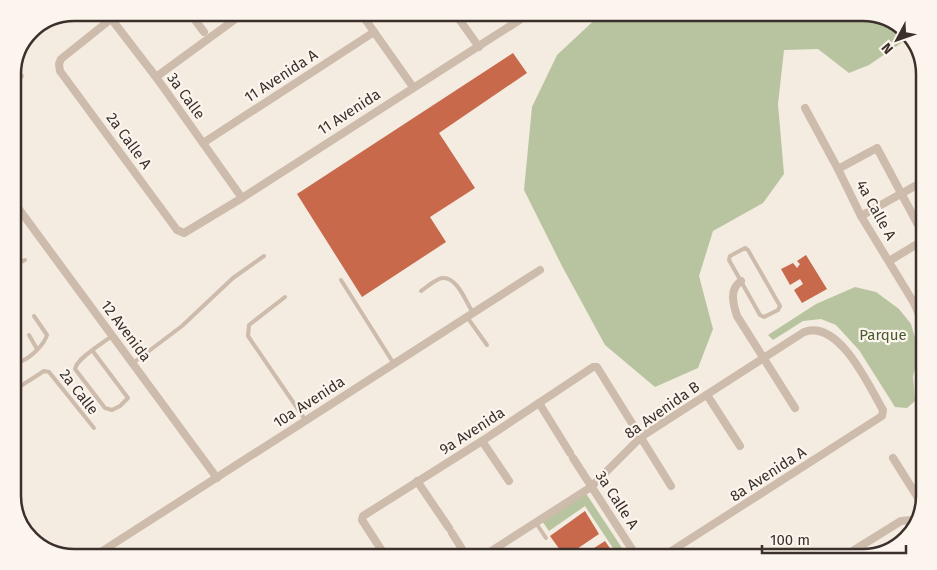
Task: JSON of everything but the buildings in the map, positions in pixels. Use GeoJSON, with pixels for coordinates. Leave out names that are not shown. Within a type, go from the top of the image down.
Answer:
{"type":"FeatureCollection","features":[{"type":"Feature","properties":{"kind":"street","name":"2a Calle A"},"geometry":{"type":"LineString","coordinates":[[103,21],[61,59],[59,64],[60,71],[177,230],[181,232]]}},
{"type":"Feature","properties":{"kind":"street","name":"3a Calle"},"geometry":{"type":"LineString","coordinates":[[113,21],[156,77],[242,198]]}},
{"type":"Feature","properties":{"kind":"street"},"geometry":{"type":"LineString","coordinates":[[196,21],[204,32]]}},
{"type":"Feature","properties":{"kind":"street"},"geometry":{"type":"LineString","coordinates":[[156,77],[233,21]]}},
{"type":"Feature","properties":{"kind":"street"},"geometry":{"type":"LineString","coordinates":[[366,21],[413,87]]}},
{"type":"Feature","properties":{"kind":"street"},"geometry":{"type":"LineString","coordinates":[[460,21],[479,47]]}},
{"type":"Feature","properties":{"kind":"street","name":"11 Avenida"},"geometry":{"type":"LineString","coordinates":[[181,232],[187,232],[242,198],[518,21]]}},
{"type":"Feature","properties":{"kind":"street","name":"11 Avenida A"},"geometry":{"type":"LineString","coordinates":[[203,143],[374,32]]}},
{"type":"Feature","properties":{"kind":"street","name":"4a Calle A"},"geometry":{"type":"LineString","coordinates":[[805,108],[861,216],[916,308]]}},
{"type":"Feature","properties":{"kind":"street"},"geometry":{"type":"LineString","coordinates":[[838,169],[875,148],[879,150],[916,221]]}},
{"type":"Feature","properties":{"kind":"street"},"geometry":{"type":"LineString","coordinates":[[861,216],[916,186]]}},
{"type":"Feature","properties":{"kind":"street","name":"12 Avenida"},"geometry":{"type":"LineString","coordinates":[[21,212],[217,478]]}},
{"type":"Feature","properties":{"kind":"street"},"geometry":{"type":"LineString","coordinates":[[889,261],[916,245]]}},
{"type":"Feature","properties":{"kind":"street","name":"10a Avenida"},"geometry":{"type":"LineString","coordinates":[[108,549],[540,270]]}},
{"type":"Feature","properties":{"kind":"street"},"geometry":{"type":"LineString","coordinates":[[741,281],[736,285],[734,291],[735,309],[795,408]]}},
{"type":"Feature","properties":{"kind":"street","name":"8a Avenida B"},"geometry":{"type":"LineString","coordinates":[[496,549],[592,487],[641,437],[804,332],[815,330],[824,332],[848,351],[883,410]]}},
{"type":"Feature","properties":{"kind":"street","name":"9a Avenida"},"geometry":{"type":"LineString","coordinates":[[380,549],[362,520],[364,516],[593,367],[597,367],[641,437]]}},
{"type":"Feature","properties":{"kind":"street"},"geometry":{"type":"LineString","coordinates":[[707,395],[740,446]]}},
{"type":"Feature","properties":{"kind":"street","name":"3a Calle A"},"geometry":{"type":"LineString","coordinates":[[538,404],[632,549]]}},
{"type":"Feature","properties":{"kind":"street","name":"8a Avenida A"},"geometry":{"type":"LineString","coordinates":[[676,549],[879,419],[883,414],[883,410]]}},
{"type":"Feature","properties":{"kind":"street"},"geometry":{"type":"LineString","coordinates":[[641,437],[671,486]]}},
{"type":"Feature","properties":{"kind":"street"},"geometry":{"type":"LineString","coordinates":[[482,441],[509,481]]}},
{"type":"Feature","properties":{"kind":"street"},"geometry":{"type":"LineString","coordinates":[[893,458],[916,494]]}},
{"type":"Feature","properties":{"kind":"street"},"geometry":{"type":"LineString","coordinates":[[417,482],[462,549]]}},
{"type":"Feature","properties":{"kind":"street"},"geometry":{"type":"LineString","coordinates":[[857,549],[902,521],[910,520]]}},
{"type":"Feature","properties":{"kind":"lane"},"geometry":{"type":"LineString","coordinates":[[746,248],[779,305],[779,309],[765,317],[761,317],[741,281],[729,258],[746,248]]}},
{"type":"Feature","properties":{"kind":"lane"},"geometry":{"type":"LineString","coordinates":[[133,364],[182,326],[233,278],[264,256]]}},
{"type":"Feature","properties":{"kind":"lane"},"geometry":{"type":"LineString","coordinates":[[21,262],[25,260]]}},
{"type":"Feature","properties":{"kind":"lane"},"geometry":{"type":"LineString","coordinates":[[421,291],[435,281],[443,278],[450,280],[461,294],[470,315],[487,345]]}},
{"type":"Feature","properties":{"kind":"lane"},"geometry":{"type":"LineString","coordinates":[[341,280],[394,364]]}},
{"type":"Feature","properties":{"kind":"lane"},"geometry":{"type":"LineString","coordinates":[[285,297],[249,325],[248,336],[306,421]]}},
{"type":"Feature","properties":{"kind":"lane"},"geometry":{"type":"LineString","coordinates":[[21,360],[29,357],[45,341],[47,335],[34,316]]}},
{"type":"Feature","properties":{"kind":"lane"},"geometry":{"type":"LineString","coordinates":[[29,335],[37,349]]}},
{"type":"Feature","properties":{"kind":"lane"},"geometry":{"type":"LineString","coordinates":[[92,350],[128,398],[120,406],[112,410],[105,408],[75,369],[76,364],[92,350],[112,336]]}},
{"type":"Feature","properties":{"kind":"lane","name":"2a Calle"},"geometry":{"type":"LineString","coordinates":[[21,386],[46,371],[49,372],[94,428]]}},
{"type":"Feature","properties":{"kind":"lane"},"geometry":{"type":"LineString","coordinates":[[536,522],[546,538]]}},
{"type":"Feature","properties":{"kind":"green space"},"geometry":{"type":"Polygon","coordinates":[[[593,21],[863,21],[883,25],[895,32],[904,41],[869,65],[849,73],[818,49],[784,50],[778,104],[784,174],[763,203],[713,231],[699,276],[713,329],[698,368],[655,387],[605,345],[562,266],[524,190],[532,107],[557,55],[593,21]]]}},
{"type":"Feature","properties":{"kind":"green space","name":"Parque"},"geometry":{"type":"Polygon","coordinates":[[[855,287],[876,292],[899,309],[911,324],[916,342],[916,366],[913,376],[915,401],[907,408],[895,407],[859,350],[836,325],[821,319],[803,321],[773,340],[768,335],[816,304],[855,287]]]}},
{"type":"Feature","properties":{"kind":"green space"},"geometry":{"type":"Polygon","coordinates":[[[585,492],[623,549],[614,549],[585,506],[549,531],[542,521],[585,492]]]}}]}
